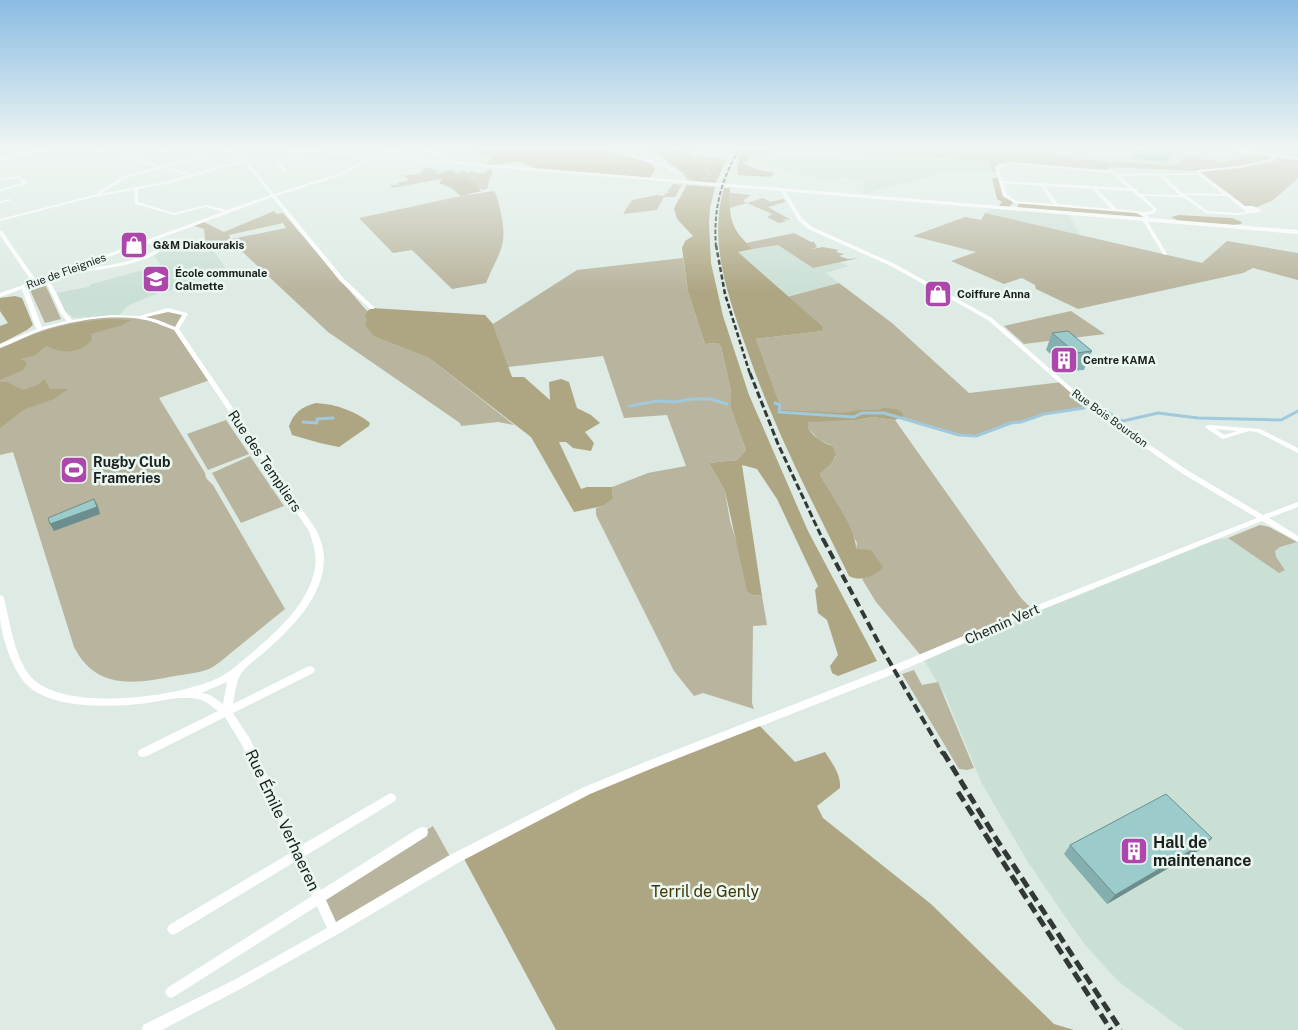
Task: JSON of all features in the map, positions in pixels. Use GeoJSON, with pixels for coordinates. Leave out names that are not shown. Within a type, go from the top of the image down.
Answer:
{"type":"FeatureCollection","features":[{"type":"Feature","properties":{"kind":"main road"},"geometry":{"type":"LineString","coordinates":[[838,195],[1146,218],[1298,232]]}},
{"type":"Feature","properties":{"kind":"street"},"geometry":{"type":"LineString","coordinates":[[0,220],[100,195]]}},
{"type":"Feature","properties":{"kind":"street"},"geometry":{"type":"LineString","coordinates":[[136,195],[136,203],[170,213],[180,214],[207,206],[226,211]]}},
{"type":"Feature","properties":{"kind":"street","name":"Rue de Fleignies"},"geometry":{"type":"LineString","coordinates":[[0,295],[273,195]]}},
{"type":"Feature","properties":{"kind":"street"},"geometry":{"type":"LineString","coordinates":[[273,195],[342,280],[372,308]]}},
{"type":"Feature","properties":{"kind":"street","name":"Rue Bois Bourdon"},"geometry":{"type":"LineString","coordinates":[[786,195],[807,227],[898,267],[990,320],[1086,403],[1185,472],[1261,519],[1298,539]]}},
{"type":"Feature","properties":{"kind":"street"},"geometry":{"type":"LineString","coordinates":[[1005,195],[1012,201],[1115,210],[1146,218],[1166,254]]}},
{"type":"Feature","properties":{"kind":"street"},"geometry":{"type":"LineString","coordinates":[[1050,195],[1058,206]]}},
{"type":"Feature","properties":{"kind":"street"},"geometry":{"type":"LineString","coordinates":[[1101,195],[1115,210]]}},
{"type":"Feature","properties":{"kind":"street"},"geometry":{"type":"LineString","coordinates":[[1140,195],[1155,210],[1146,218]]}},
{"type":"Feature","properties":{"kind":"street"},"geometry":{"type":"LineString","coordinates":[[1183,195],[1206,212],[1238,214],[1260,211],[1244,207],[1226,195]]}},
{"type":"Feature","properties":{"kind":"street"},"geometry":{"type":"LineString","coordinates":[[0,202],[9,200]]}},
{"type":"Feature","properties":{"kind":"street"},"geometry":{"type":"LineString","coordinates":[[1244,207],[1242,209],[1250,212]]}},
{"type":"Feature","properties":{"kind":"street"},"geometry":{"type":"LineString","coordinates":[[0,232],[35,283]]}},
{"type":"Feature","properties":{"kind":"street"},"geometry":{"type":"LineString","coordinates":[[68,271],[86,271],[146,257],[162,248],[147,242]]}},
{"type":"Feature","properties":{"kind":"street"},"geometry":{"type":"LineString","coordinates":[[47,279],[64,314],[70,321]]}},
{"type":"Feature","properties":{"kind":"street"},"geometry":{"type":"LineString","coordinates":[[24,286],[40,329]]}},
{"type":"Feature","properties":{"kind":"street"},"geometry":{"type":"LineString","coordinates":[[0,346],[59,323],[110,317],[137,318],[165,323],[176,329],[185,314],[168,310],[137,318]]}},
{"type":"Feature","properties":{"kind":"street","name":"Rue des Templiers"},"geometry":{"type":"LineString","coordinates":[[176,329],[318,541],[319,567],[312,590],[298,615],[284,629],[230,676],[219,682],[183,693]]}},
{"type":"Feature","properties":{"kind":"street"},"geometry":{"type":"LineString","coordinates":[[1250,429],[1223,437],[1208,427],[1250,429],[1263,432],[1298,451]]}},
{"type":"Feature","properties":{"kind":"street","name":"Chemin Vert"},"geometry":{"type":"LineString","coordinates":[[148,1030],[240,982],[334,930],[452,860],[538,815],[649,765],[893,670],[1033,610],[1298,504]]}},
{"type":"Feature","properties":{"kind":"street"},"geometry":{"type":"LineString","coordinates":[[0,598],[12,645],[20,667],[30,682],[39,688],[68,699],[101,702],[130,702],[183,693]]}},
{"type":"Feature","properties":{"kind":"street"},"geometry":{"type":"LineString","coordinates":[[227,712],[232,681],[247,662]]}},
{"type":"Feature","properties":{"kind":"street"},"geometry":{"type":"LineString","coordinates":[[143,753],[310,670]]}},
{"type":"Feature","properties":{"kind":"street","name":"Rue Émile Verhaeren"},"geometry":{"type":"LineString","coordinates":[[183,693],[208,698],[227,712],[246,742],[334,930]]}},
{"type":"Feature","properties":{"kind":"street"},"geometry":{"type":"LineString","coordinates":[[173,929],[391,798]]}},
{"type":"Feature","properties":{"kind":"street"},"geometry":{"type":"LineString","coordinates":[[171,992],[423,832]]}},
{"type":"Feature","properties":{"kind":"shaded area"},"geometry":{"type":"Polygon","coordinates":[[[496,195],[498,200],[503,222],[503,241],[499,256],[486,283],[452,289],[412,250],[393,253],[359,218],[461,196],[496,195]]]}},
{"type":"Feature","properties":{"kind":"shaded area"},"geometry":{"type":"Polygon","coordinates":[[[657,195],[676,195],[675,197],[664,197],[657,210],[623,214],[632,200],[657,195]]]}},
{"type":"Feature","properties":{"kind":"shaded area"},"geometry":{"type":"Polygon","coordinates":[[[730,195],[751,195],[743,201],[747,203],[730,208],[730,195]]]}},
{"type":"Feature","properties":{"kind":"shaded area"},"geometry":{"type":"Polygon","coordinates":[[[1229,195],[1279,195],[1272,201],[1254,208],[1244,207],[1229,195]]]}},
{"type":"Feature","properties":{"kind":"shaded area"},"geometry":{"type":"Polygon","coordinates":[[[763,198],[770,202],[784,199],[785,202],[768,207],[791,220],[783,219],[786,221],[779,223],[767,217],[772,214],[747,203],[763,198]]]}},
{"type":"Feature","properties":{"kind":"shaded area"},"geometry":{"type":"Polygon","coordinates":[[[995,208],[1069,214],[1080,235],[985,213],[995,208]]]}},
{"type":"Feature","properties":{"kind":"shaded area"},"geometry":{"type":"Polygon","coordinates":[[[274,211],[277,214],[283,213],[367,311],[364,316],[368,319],[375,337],[429,358],[514,425],[498,422],[461,426],[460,423],[328,332],[234,244],[212,249],[205,239],[204,229],[194,226],[204,222],[224,232],[274,211]],[[283,223],[229,235],[231,239],[286,228],[283,223]]]}},
{"type":"Feature","properties":{"kind":"shaded area"},"geometry":{"type":"Polygon","coordinates":[[[985,213],[1202,263],[1227,241],[1298,253],[1298,280],[1253,268],[1243,273],[1078,309],[1036,289],[1035,285],[1022,278],[1004,284],[951,261],[976,252],[913,236],[965,217],[981,220],[985,213]]]}},
{"type":"Feature","properties":{"kind":"shaded area"},"geometry":{"type":"Polygon","coordinates":[[[794,233],[814,242],[817,247],[812,249],[823,247],[839,250],[836,252],[844,254],[839,256],[848,259],[859,258],[813,268],[778,245],[753,249],[746,243],[794,233]]]}},
{"type":"Feature","properties":{"kind":"shaded area","name":"École communale Calmette"},"geometry":{"type":"Polygon","coordinates":[[[205,239],[228,272],[179,284],[170,291],[163,291],[129,305],[119,315],[74,318],[64,310],[57,293],[88,287],[92,284],[161,265],[154,256],[167,247],[205,239]]]}},
{"type":"Feature","properties":{"kind":"shaded area"},"geometry":{"type":"Polygon","coordinates":[[[778,245],[813,268],[840,262],[849,266],[826,273],[839,283],[787,297],[738,252],[778,245]]]}},
{"type":"Feature","properties":{"kind":"shaded area"},"geometry":{"type":"Polygon","coordinates":[[[683,258],[688,292],[705,344],[718,343],[721,347],[731,391],[731,409],[746,450],[737,460],[709,463],[725,491],[730,521],[753,595],[762,596],[767,625],[753,626],[752,703],[754,709],[703,693],[694,696],[674,671],[596,515],[596,508],[603,506],[613,499],[612,487],[648,473],[686,466],[667,415],[624,418],[603,356],[508,367],[493,324],[577,270],[683,258]]]}},
{"type":"Feature","properties":{"kind":"shaded area"},"geometry":{"type":"Polygon","coordinates":[[[839,283],[892,323],[969,393],[1062,382],[1091,407],[1044,414],[1021,422],[1011,423],[976,436],[959,435],[892,414],[783,413],[756,339],[822,331],[822,327],[787,297],[839,283]]]}},
{"type":"Feature","properties":{"kind":"shaded area"},"geometry":{"type":"Polygon","coordinates":[[[46,286],[61,319],[45,323],[30,290],[46,286]]]}},
{"type":"Feature","properties":{"kind":"shaded area"},"geometry":{"type":"Polygon","coordinates":[[[164,310],[185,314],[176,329],[210,380],[159,398],[205,473],[206,478],[213,485],[285,609],[209,669],[145,681],[117,681],[93,671],[83,661],[74,647],[13,452],[0,455],[0,346],[16,338],[70,321],[110,317],[137,318],[164,310]]]}},
{"type":"Feature","properties":{"kind":"shaded area"},"geometry":{"type":"Polygon","coordinates":[[[1071,311],[1105,334],[1024,344],[1004,326],[1071,311]]]}},
{"type":"Feature","properties":{"kind":"shaded area"},"geometry":{"type":"Polygon","coordinates":[[[872,417],[895,420],[1021,598],[1033,610],[923,658],[876,602],[862,579],[868,577],[856,549],[857,543],[820,474],[832,463],[836,456],[833,446],[819,440],[808,428],[808,421],[857,420],[872,417]]]}},
{"type":"Feature","properties":{"kind":"shaded area"},"geometry":{"type":"Polygon","coordinates":[[[226,420],[249,454],[208,470],[187,434],[226,420]]]}},
{"type":"Feature","properties":{"kind":"shaded area"},"geometry":{"type":"Polygon","coordinates":[[[250,456],[284,506],[241,523],[212,473],[250,456]]]}},
{"type":"Feature","properties":{"kind":"shaded area"},"geometry":{"type":"Polygon","coordinates":[[[1260,525],[1269,527],[1298,542],[1298,1030],[1184,1030],[1119,982],[1085,945],[1068,921],[1028,862],[982,784],[946,697],[923,658],[1203,542],[1228,538],[1260,525]]]}},
{"type":"Feature","properties":{"kind":"shaded area"},"geometry":{"type":"Polygon","coordinates":[[[1260,525],[1269,527],[1297,542],[1280,547],[1275,551],[1276,557],[1285,570],[1279,573],[1228,538],[1260,525]]]}},
{"type":"Feature","properties":{"kind":"shaded area"},"geometry":{"type":"Polygon","coordinates":[[[914,670],[922,685],[938,682],[974,768],[967,770],[959,769],[902,674],[914,670]]]}},
{"type":"Feature","properties":{"kind":"shaded area"},"geometry":{"type":"Polygon","coordinates":[[[433,826],[452,860],[334,930],[319,897],[433,826]]]}},
{"type":"Feature","properties":{"kind":"green space"},"geometry":{"type":"Polygon","coordinates":[[[681,195],[713,195],[709,223],[711,263],[723,316],[749,395],[808,531],[877,661],[838,676],[832,673],[830,666],[838,655],[827,620],[818,613],[815,590],[818,586],[777,499],[757,469],[742,465],[762,596],[753,595],[747,591],[725,491],[709,463],[737,460],[746,450],[731,409],[731,391],[721,347],[718,343],[705,344],[688,292],[682,248],[685,241],[693,236],[677,219],[674,208],[681,195]]]}},
{"type":"Feature","properties":{"kind":"green space"},"geometry":{"type":"Polygon","coordinates":[[[723,195],[730,195],[732,222],[745,242],[753,249],[738,252],[823,327],[822,331],[756,339],[782,410],[842,413],[884,408],[896,409],[903,413],[902,417],[895,420],[872,417],[857,420],[808,422],[808,428],[816,437],[833,446],[836,455],[832,463],[820,474],[852,532],[856,549],[871,550],[883,567],[872,576],[858,579],[849,576],[768,406],[733,308],[722,269],[718,228],[723,195]]]}},
{"type":"Feature","properties":{"kind":"green space"},"geometry":{"type":"Polygon","coordinates":[[[996,195],[1002,195],[1014,202],[1009,207],[998,207],[1002,202],[997,199],[996,195]]]}},
{"type":"Feature","properties":{"kind":"green space"},"geometry":{"type":"Polygon","coordinates":[[[1019,203],[1135,212],[1143,217],[1017,208],[1019,203]]]}},
{"type":"Feature","properties":{"kind":"green space"},"geometry":{"type":"Polygon","coordinates":[[[1179,215],[1232,218],[1242,222],[1241,224],[1233,225],[1179,221],[1171,217],[1179,215]]]}},
{"type":"Feature","properties":{"kind":"green space"},"geometry":{"type":"Polygon","coordinates":[[[15,296],[22,298],[33,325],[0,344],[0,326],[8,323],[0,311],[0,298],[15,296]]]}},
{"type":"Feature","properties":{"kind":"green space"},"geometry":{"type":"Polygon","coordinates":[[[372,308],[485,315],[493,324],[512,377],[524,377],[550,400],[549,382],[561,379],[569,382],[577,408],[591,415],[600,423],[585,432],[594,443],[591,451],[573,448],[566,442],[559,442],[581,489],[587,487],[612,487],[613,499],[603,506],[574,512],[531,437],[429,358],[375,337],[365,325],[367,319],[364,316],[372,308]]]}},
{"type":"Feature","properties":{"kind":"green space"},"geometry":{"type":"Polygon","coordinates":[[[112,319],[131,320],[122,325],[91,334],[92,340],[87,345],[76,350],[64,351],[46,346],[34,356],[20,359],[27,364],[23,370],[0,380],[0,349],[54,328],[82,322],[112,319]]]}},
{"type":"Feature","properties":{"kind":"green space"},"geometry":{"type":"Polygon","coordinates":[[[44,379],[50,389],[68,389],[54,399],[25,409],[0,428],[0,382],[7,382],[23,390],[38,385],[44,379]]]}},
{"type":"Feature","properties":{"kind":"green space"},"geometry":{"type":"Polygon","coordinates":[[[316,403],[352,412],[370,423],[369,426],[339,447],[292,435],[289,426],[293,417],[303,408],[316,403]]]}},
{"type":"Feature","properties":{"kind":"green space","name":"Terril de Genly"},"geometry":{"type":"Polygon","coordinates":[[[757,723],[795,762],[825,752],[838,773],[840,788],[817,806],[823,818],[931,904],[1054,1024],[1074,1030],[556,1030],[462,855],[538,815],[757,723]]]}},
{"type":"Feature","properties":{"kind":"building"},"geometry":{"type":"Polygon","coordinates":[[[1068,331],[1092,351],[1076,353],[1052,333],[1068,331]]]}},
{"type":"Feature","properties":{"kind":"building"},"geometry":{"type":"Polygon","coordinates":[[[94,499],[97,507],[50,524],[48,518],[94,499]]]}},
{"type":"Feature","properties":{"kind":"building","name":"Hall de maintenance"},"geometry":{"type":"Polygon","coordinates":[[[1166,794],[1212,838],[1115,895],[1070,845],[1166,794]]]}},
{"type":"Feature","properties":{"kind":"waterway"},"geometry":{"type":"LineString","coordinates":[[629,406],[658,401],[675,402],[692,399],[710,399],[727,404]]}},
{"type":"Feature","properties":{"kind":"waterway"},"geometry":{"type":"LineString","coordinates":[[775,403],[780,405],[779,412],[854,417],[862,413],[884,413],[959,435],[976,436],[1011,423],[1021,422],[1044,414],[1084,408]]}},
{"type":"Feature","properties":{"kind":"waterway"},"geometry":{"type":"LineString","coordinates":[[1096,406],[1123,421],[1158,413],[1198,418],[1281,420],[1298,411]]}},
{"type":"Feature","properties":{"kind":"waterway"},"geometry":{"type":"LineString","coordinates":[[303,422],[317,423],[317,419],[333,418]]}},
{"type":"Feature","properties":{"kind":"railway"},"geometry":{"type":"LineString","coordinates":[[716,247],[715,233],[720,195]]}},
{"type":"Feature","properties":{"kind":"railway"},"geometry":{"type":"LineString","coordinates":[[716,245],[725,294],[750,374]]}},
{"type":"Feature","properties":{"kind":"railway"},"geometry":{"type":"LineString","coordinates":[[750,373],[778,444],[823,540]]}},
{"type":"Feature","properties":{"kind":"railway"},"geometry":{"type":"LineString","coordinates":[[823,539],[881,647],[943,754]]}},
{"type":"Feature","properties":{"kind":"railway"},"geometry":{"type":"LineString","coordinates":[[943,752],[997,840],[1121,1030]]}},
{"type":"Feature","properties":{"kind":"railway"},"geometry":{"type":"LineString","coordinates":[[958,792],[1111,1030]]}},
{"type":"Feature","properties":{"kind":"place","name":"G&M Diakourakis"},"geometry":{"type":"Point","coordinates":[134,245]}},
{"type":"Feature","properties":{"kind":"place","name":"École communale Calmette"},"geometry":{"type":"Point","coordinates":[156,279]}},
{"type":"Feature","properties":{"kind":"place","name":"Coiffure Anna"},"geometry":{"type":"Point","coordinates":[938,294]}},
{"type":"Feature","properties":{"kind":"place","name":"Centre KAMA"},"geometry":{"type":"Point","coordinates":[1064,360]}},
{"type":"Feature","properties":{"kind":"place","name":"Rugby Club Frameries"},"geometry":{"type":"Point","coordinates":[74,470]}},
{"type":"Feature","properties":{"kind":"place","name":"Hall de maintenance"},"geometry":{"type":"Point","coordinates":[1134,851]}}]}
